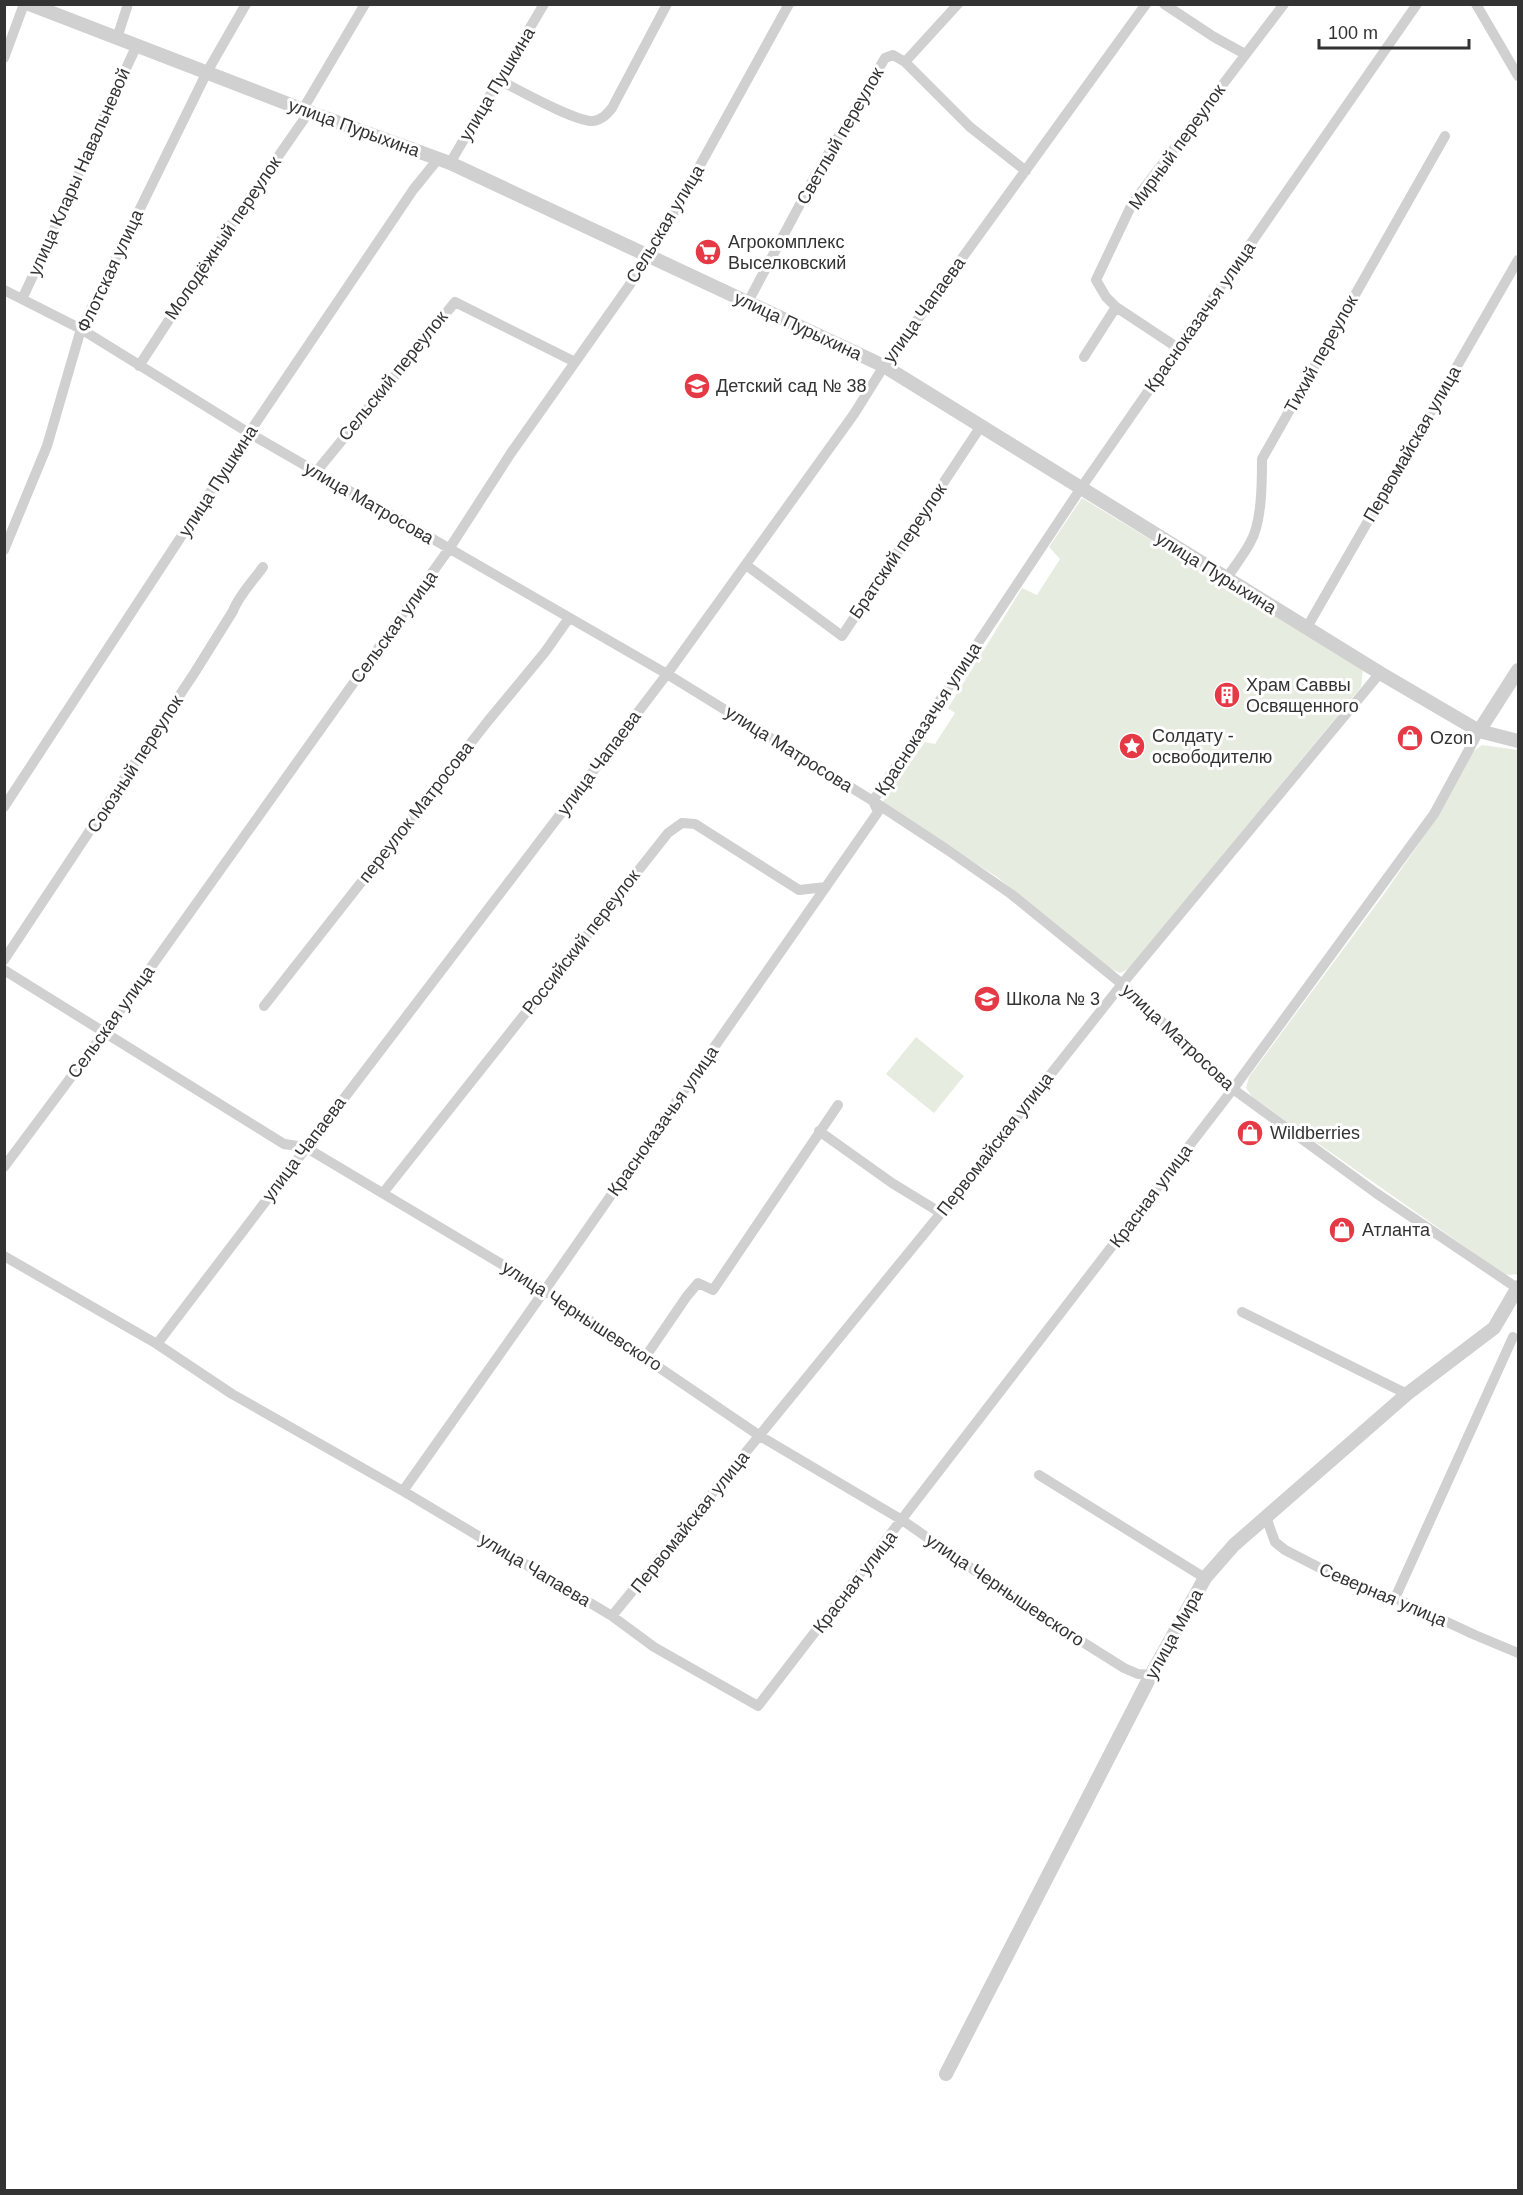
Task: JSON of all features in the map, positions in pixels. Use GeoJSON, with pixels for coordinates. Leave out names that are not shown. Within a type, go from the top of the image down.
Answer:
{"type":"FeatureCollection","features":[{"type":"Feature","properties":{"kind":"street"},"geometry":{"type":"LineString","coordinates":[[4,58],[24,4]]}},
{"type":"Feature","properties":{"kind":"street","name":"улица Пурыхина"},"geometry":{"type":"LineString","coordinates":[[29,4],[306,111],[444,161],[884,366],[1380,673],[1479,730],[1518,741]]}},
{"type":"Feature","properties":{"kind":"street"},"geometry":{"type":"LineString","coordinates":[[117,38],[128,4]]}},
{"type":"Feature","properties":{"kind":"street","name":"Флотская улица"},"geometry":{"type":"LineString","coordinates":[[4,550],[47,446],[81,328],[207,72],[246,4]]}},
{"type":"Feature","properties":{"kind":"street","name":"Молодёжный переулок"},"geometry":{"type":"LineString","coordinates":[[139,366],[306,111],[365,4]]}},
{"type":"Feature","properties":{"kind":"street","name":"улица Пушкина"},"geometry":{"type":"LineString","coordinates":[[4,807],[249,433],[413,190],[444,161],[499,80],[544,4]]}},
{"type":"Feature","properties":{"kind":"street"},"geometry":{"type":"LineString","coordinates":[[499,80],[546,105],[577,117],[592,121],[603,118],[612,108],[667,4]]}},
{"type":"Feature","properties":{"kind":"street","name":"Сельская улица"},"geometry":{"type":"LineString","coordinates":[[4,1167],[104,1033],[449,549],[511,453],[650,256],[789,4]]}},
{"type":"Feature","properties":{"kind":"street","name":"Светлый переулок"},"geometry":{"type":"LineString","coordinates":[[748,302],[815,176],[885,58],[892,55],[905,62],[958,4]]}},
{"type":"Feature","properties":{"kind":"street","name":"улица Чапаева"},"geometry":{"type":"LineString","coordinates":[[157,1344],[667,674],[854,414],[884,366],[1146,4]]}},
{"type":"Feature","properties":{"kind":"street"},"geometry":{"type":"LineString","coordinates":[[1164,4],[1214,37],[1245,54]]}},
{"type":"Feature","properties":{"kind":"street","name":"Мирный переулок"},"geometry":{"type":"LineString","coordinates":[[1116,307],[1106,297],[1096,280],[1132,204],[1284,4]]}},
{"type":"Feature","properties":{"kind":"street","name":"Красноказачья улица"},"geometry":{"type":"LineString","coordinates":[[403,1491],[546,1290],[878,812],[873,801],[1081,488],[1417,4]]}},
{"type":"Feature","properties":{"kind":"street"},"geometry":{"type":"LineString","coordinates":[[1476,4],[1518,76]]}},
{"type":"Feature","properties":{"kind":"street","name":"улица Клары Навальневой"},"geometry":{"type":"LineString","coordinates":[[22,299],[61,218],[103,117],[137,45]]}},
{"type":"Feature","properties":{"kind":"street"},"geometry":{"type":"LineString","coordinates":[[905,62],[970,127],[1026,171]]}},
{"type":"Feature","properties":{"kind":"street","name":"Тихий переулок"},"geometry":{"type":"LineString","coordinates":[[1226,579],[1252,541],[1262,483],[1262,459],[1445,136]]}},
{"type":"Feature","properties":{"kind":"street","name":"Первомайская улица"},"geometry":{"type":"LineString","coordinates":[[1306,628],[1518,260]]}},
{"type":"Feature","properties":{"kind":"street","name":"улица Матросова"},"geometry":{"type":"LineString","coordinates":[[4,290],[81,328],[249,433],[667,674],[873,801],[1011,894],[1122,984],[1233,1089],[1376,1193],[1518,1288]]}},
{"type":"Feature","properties":{"kind":"street","name":"Сельский переулок"},"geometry":{"type":"LineString","coordinates":[[316,472],[455,302],[575,363]]}},
{"type":"Feature","properties":{"kind":"street"},"geometry":{"type":"LineString","coordinates":[[1084,357],[1116,307],[1178,348]]}},
{"type":"Feature","properties":{"kind":"street","name":"Братский переулок"},"geometry":{"type":"LineString","coordinates":[[746,564],[842,636],[981,426]]}},
{"type":"Feature","properties":{"kind":"street","name":"Союзный переулок"},"geometry":{"type":"LineString","coordinates":[[4,960],[195,672],[237,601],[263,567]]}},
{"type":"Feature","properties":{"kind":"street","name":"переулок Матросова"},"geometry":{"type":"LineString","coordinates":[[264,1006],[569,618]]}},
{"type":"Feature","properties":{"kind":"street","name":"Красная улица"},"geometry":{"type":"LineString","coordinates":[[758,1706],[1233,1089],[1434,814],[1479,730],[1518,670]]}},
{"type":"Feature","properties":{"kind":"street","name":"Первомайская улица"},"geometry":{"type":"LineString","coordinates":[[612,1617],[941,1213],[1122,984],[1380,673]]}},
{"type":"Feature","properties":{"kind":"street","name":"Российский переулок"},"geometry":{"type":"LineString","coordinates":[[383,1193],[668,833],[682,823],[695,824],[799,890],[826,887]]}},
{"type":"Feature","properties":{"kind":"street","name":"улица Чернышевского"},"geometry":{"type":"LineString","coordinates":[[4,970],[284,1144],[305,1147],[546,1290],[646,1356],[760,1436],[902,1520],[1027,1607],[1124,1668],[1138,1674],[1151,1675]]}},
{"type":"Feature","properties":{"kind":"street"},"geometry":{"type":"LineString","coordinates":[[646,1356],[698,1282],[713,1290],[838,1105]]}},
{"type":"Feature","properties":{"kind":"street"},"geometry":{"type":"LineString","coordinates":[[819,1131],[892,1183],[941,1213]]}},
{"type":"Feature","properties":{"kind":"street","name":"улица Чапаева"},"geometry":{"type":"LineString","coordinates":[[4,1256],[157,1344],[232,1394],[403,1491],[612,1617],[654,1647],[758,1706]]}},
{"type":"Feature","properties":{"kind":"street","name":"улица Мира"},"geometry":{"type":"LineString","coordinates":[[946,2074],[1151,1675],[1204,1578],[1234,1545],[1407,1394],[1494,1328],[1518,1288]]}},
{"type":"Feature","properties":{"kind":"street"},"geometry":{"type":"LineString","coordinates":[[1242,1312],[1407,1394]]}},
{"type":"Feature","properties":{"kind":"street"},"geometry":{"type":"LineString","coordinates":[[1395,1598],[1516,1338],[1494,1328]]}},
{"type":"Feature","properties":{"kind":"street"},"geometry":{"type":"LineString","coordinates":[[1039,1475],[1204,1578]]}},
{"type":"Feature","properties":{"kind":"street","name":"Северная улица"},"geometry":{"type":"LineString","coordinates":[[1266,1517],[1275,1542],[1285,1550],[1353,1585],[1379,1595],[1395,1598],[1518,1653]]}},
{"type":"Feature","properties":{"kind":"shaded area"},"geometry":{"type":"Polygon","coordinates":[[[1082,498],[1363,669],[1361,687],[1129,969],[1120,973],[1109,968],[997,877],[882,803],[925,742],[935,744],[955,713],[948,708],[1022,588],[1037,595],[1060,559],[1049,547],[1082,498]]]}},
{"type":"Feature","properties":{"kind":"shaded area"},"geometry":{"type":"Polygon","coordinates":[[[1482,745],[1518,750],[1518,1274],[1510,1275],[1504,1274],[1252,1097],[1246,1088],[1249,1077],[1384,894],[1438,816],[1470,754],[1482,745]]]}},
{"type":"Feature","properties":{"kind":"shaded area"},"geometry":{"type":"Polygon","coordinates":[[[916,1037],[964,1076],[934,1113],[886,1074],[916,1037]]]}},
{"type":"Feature","properties":{"kind":"place","name":"Агрокомплекс Выселковский"},"geometry":{"type":"Point","coordinates":[708,252]}},
{"type":"Feature","properties":{"kind":"place","name":"Детский сад № 38"},"geometry":{"type":"Point","coordinates":[697,386]}},
{"type":"Feature","properties":{"kind":"place","name":"Храм Саввы Освященного"},"geometry":{"type":"Point","coordinates":[1227,695]}},
{"type":"Feature","properties":{"kind":"place","name":"Ozon"},"geometry":{"type":"Point","coordinates":[1410,738]}},
{"type":"Feature","properties":{"kind":"place","name":"Солдату - освободителю"},"geometry":{"type":"Point","coordinates":[1132,746]}},
{"type":"Feature","properties":{"kind":"place","name":"Школа № 3"},"geometry":{"type":"Point","coordinates":[987,999]}},
{"type":"Feature","properties":{"kind":"place","name":"Wildberries"},"geometry":{"type":"Point","coordinates":[1250,1133]}},
{"type":"Feature","properties":{"kind":"place","name":"Атланта"},"geometry":{"type":"Point","coordinates":[1342,1230]}}]}
